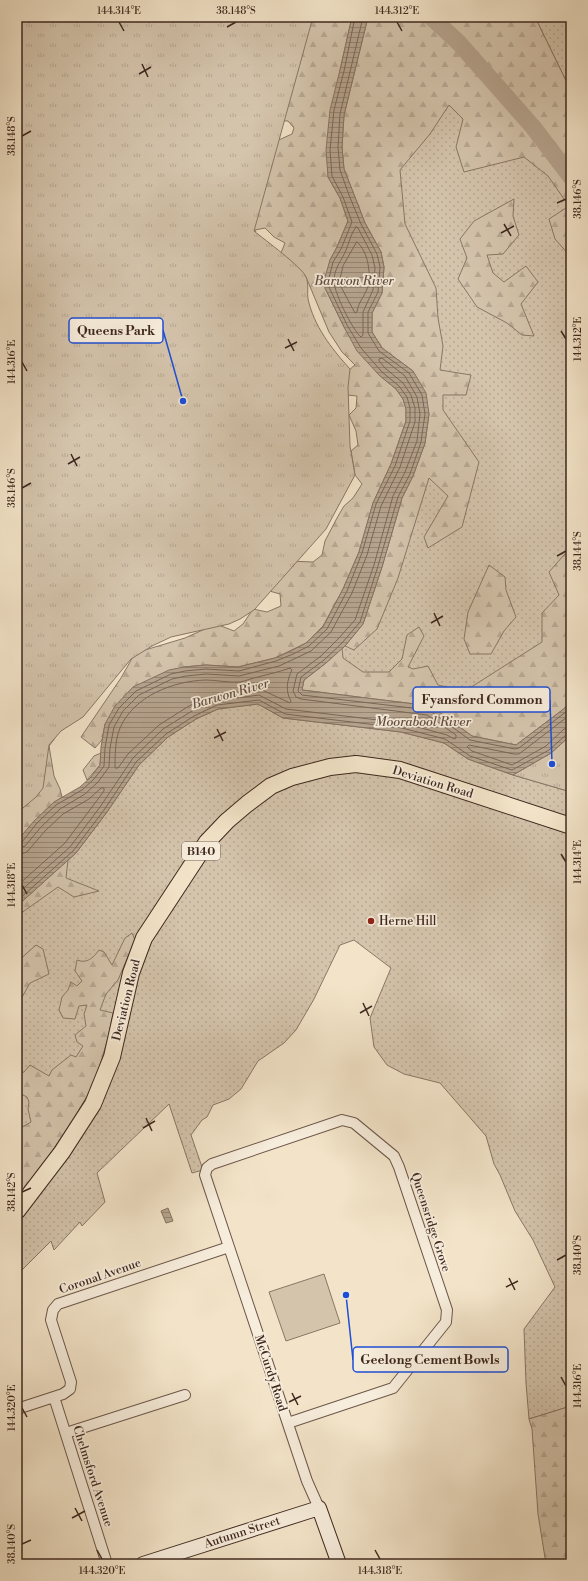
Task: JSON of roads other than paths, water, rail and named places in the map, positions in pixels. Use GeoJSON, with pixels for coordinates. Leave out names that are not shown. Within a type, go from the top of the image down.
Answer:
{"type":"FeatureCollection","features":[{"type":"Feature","properties":{"kind":"main road","name":"Deviation Road"},"geometry":{"type":"LineString","coordinates":[[17,1212],[62,1152],[93,1104],[112,1057],[131,973],[144,938],[207,842],[226,821],[271,786],[292,777],[330,767],[356,764],[400,770],[571,826]]}},
{"type":"Feature","properties":{"kind":"street","name":"Queensridge Grove"},"geometry":{"type":"LineString","coordinates":[[207,1181],[206,1172],[210,1165],[342,1120],[354,1123],[394,1156],[447,1310],[446,1322],[393,1388],[288,1423]]}},
{"type":"Feature","properties":{"kind":"street","name":"McCurdy Road"},"geometry":{"type":"LineString","coordinates":[[207,1181],[308,1484],[319,1508],[339,1564]]}},
{"type":"Feature","properties":{"kind":"street","name":"Coronal Avenue"},"geometry":{"type":"LineString","coordinates":[[54,1397],[63,1394],[70,1389],[71,1382],[52,1320],[52,1311],[56,1306],[64,1301],[229,1247]]}},
{"type":"Feature","properties":{"kind":"street"},"geometry":{"type":"LineString","coordinates":[[66,1433],[185,1394]]}},
{"type":"Feature","properties":{"kind":"street"},"geometry":{"type":"LineString","coordinates":[[17,1409],[54,1397]]}},
{"type":"Feature","properties":{"kind":"street","name":"Chelmsford Avenue"},"geometry":{"type":"LineString","coordinates":[[54,1397],[108,1564]]}},
{"type":"Feature","properties":{"kind":"street","name":"Autumn Street"},"geometry":{"type":"LineString","coordinates":[[143,1564],[319,1508]]}},
{"type":"Feature","properties":{"kind":"water"},"geometry":{"type":"Polygon","coordinates":[[[352,17],[368,17],[344,115],[342,147],[344,169],[365,223],[381,252],[384,267],[382,293],[372,313],[372,332],[382,348],[413,371],[426,393],[429,414],[425,443],[413,476],[402,498],[382,567],[363,624],[345,646],[304,680],[302,690],[431,706],[472,736],[516,745],[565,708],[571,698],[571,735],[551,753],[513,775],[468,759],[444,743],[401,732],[283,718],[258,704],[218,709],[196,719],[168,737],[139,765],[107,812],[76,853],[17,906],[17,841],[34,821],[54,802],[80,787],[91,777],[100,765],[105,724],[115,706],[133,687],[169,670],[206,665],[238,667],[275,658],[306,643],[323,627],[343,589],[359,552],[373,503],[391,464],[406,421],[406,409],[403,399],[396,389],[379,375],[357,351],[325,288],[325,277],[330,260],[348,221],[340,198],[328,177],[326,150],[330,110],[352,17]]]}},
{"type":"Feature","properties":{"kind":"water"},"geometry":{"type":"Polygon","coordinates":[[[168,1208],[173,1221],[166,1223],[161,1211],[168,1208]]]}},
{"type":"Feature","properties":{"kind":"waterway"},"geometry":{"type":"LineString","coordinates":[[431,17],[459,43],[533,127],[571,177]]}},
{"type":"Feature","properties":{"kind":"place","name":"Queens Park"},"geometry":{"type":"Point","coordinates":[183,401]}},
{"type":"Feature","properties":{"kind":"place","name":"Fyansford Common"},"geometry":{"type":"Point","coordinates":[552,764]}},
{"type":"Feature","properties":{"kind":"place","name":"Herne Hill"},"geometry":{"type":"Point","coordinates":[371,921]}},
{"type":"Feature","properties":{"kind":"place","name":"Geelong Cement Bowls"},"geometry":{"type":"Point","coordinates":[346,1295]}},
{"type":"Feature","properties":{"kind":"water label","name":"Barwon River"},"geometry":{"type":"Point","coordinates":[354,280]}},
{"type":"Feature","properties":{"kind":"water label","name":"Barwon River"},"geometry":{"type":"Point","coordinates":[230,693]}},
{"type":"Feature","properties":{"kind":"water label","name":"Moorabool River"},"geometry":{"type":"Point","coordinates":[423,721]}}]}
